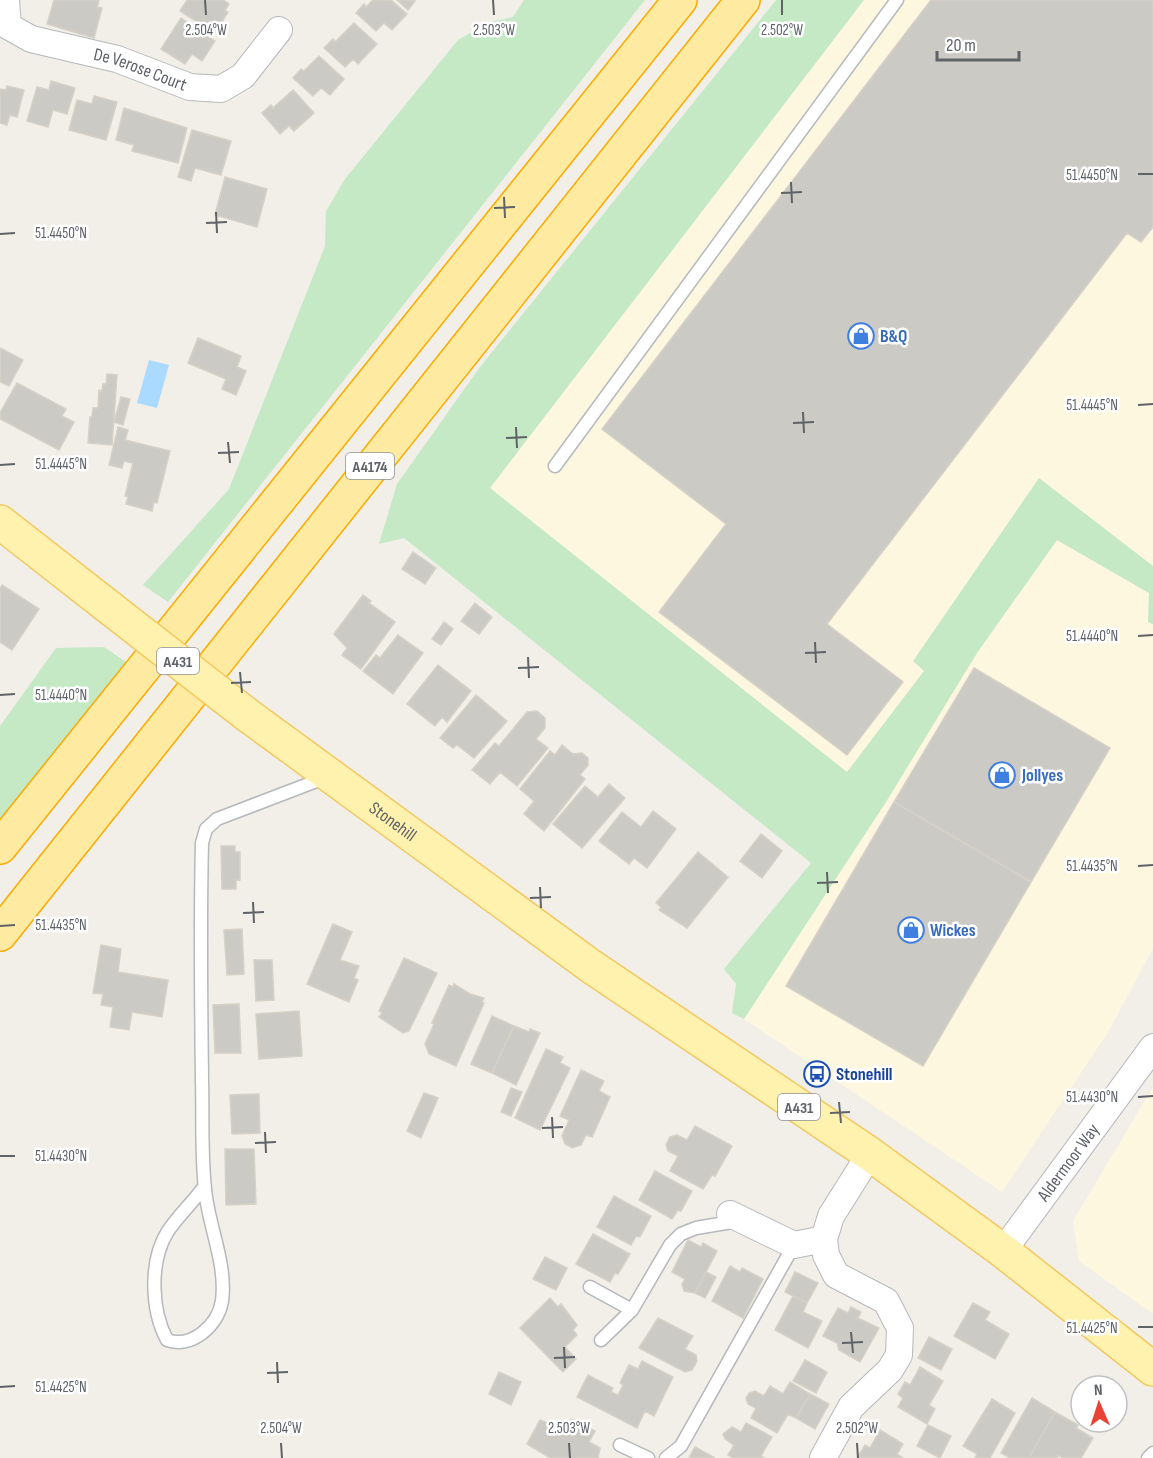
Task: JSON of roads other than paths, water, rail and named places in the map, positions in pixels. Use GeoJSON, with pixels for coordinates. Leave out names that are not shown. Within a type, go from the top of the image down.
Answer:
{"type":"FeatureCollection","features":[{"type":"Feature","properties":{"kind":"highway","name":"A4174"},"geometry":{"type":"LineString","coordinates":[[0,847],[680,0]]}},
{"type":"Feature","properties":{"kind":"highway","name":"A4174"},"geometry":{"type":"LineString","coordinates":[[0,934],[742,0]]}},
{"type":"Feature","properties":{"kind":"main road","name":"Stonehill"},"geometry":{"type":"LineString","coordinates":[[0,522],[329,777],[602,974],[870,1154],[1004,1251]]}},
{"type":"Feature","properties":{"kind":"main road","name":"A431"},"geometry":{"type":"LineString","coordinates":[[1004,1251],[1153,1369]]}},
{"type":"Feature","properties":{"kind":"street","name":"De Verose Court"},"geometry":{"type":"LineString","coordinates":[[6,0],[8,26],[32,39],[117,59],[190,87],[220,89],[243,75],[279,30]]}},
{"type":"Feature","properties":{"kind":"street","name":"Aldermoor Way"},"geometry":{"type":"LineString","coordinates":[[1004,1251],[1153,1047]]}},
{"type":"Feature","properties":{"kind":"street"},"geometry":{"type":"LineString","coordinates":[[823,1458],[851,1407],[890,1370],[899,1355],[902,1341],[900,1328],[886,1301],[836,1275],[826,1255],[824,1239],[831,1216],[870,1154]]}},
{"type":"Feature","properties":{"kind":"street"},"geometry":{"type":"LineString","coordinates":[[736,1217],[794,1245],[824,1239]]}},
{"type":"Feature","properties":{"kind":"lane"},"geometry":{"type":"LineString","coordinates":[[555,466],[897,0]]}},
{"type":"Feature","properties":{"kind":"lane"},"geometry":{"type":"LineString","coordinates":[[204,1187],[168,1232],[159,1255],[155,1281],[159,1325],[167,1340],[178,1344],[190,1341],[203,1332],[214,1320],[222,1301],[219,1254],[204,1187],[200,937],[202,843],[206,829],[217,819],[329,777]]}},
{"type":"Feature","properties":{"kind":"lane"},"geometry":{"type":"LineString","coordinates":[[602,1340],[632,1310],[670,1245],[681,1234],[736,1217]]}},
{"type":"Feature","properties":{"kind":"lane"},"geometry":{"type":"LineString","coordinates":[[666,1458],[681,1446],[794,1245]]}},
{"type":"Feature","properties":{"kind":"lane"},"geometry":{"type":"LineString","coordinates":[[590,1287],[632,1310]]}},
{"type":"Feature","properties":{"kind":"lane"},"geometry":{"type":"LineString","coordinates":[[621,1445],[648,1458]]}},
{"type":"Feature","properties":{"kind":"lane"},"geometry":{"type":"LineString","coordinates":[[1148,1458],[1153,1453]]}},
{"type":"Feature","properties":{"kind":"water"},"geometry":{"type":"Polygon","coordinates":[[[149,360],[169,365],[157,408],[137,403],[149,360]]]}},
{"type":"Feature","properties":{"kind":"place","name":"B&Q"},"geometry":{"type":"Point","coordinates":[861,336]}},
{"type":"Feature","properties":{"kind":"place","name":"Jollyes"},"geometry":{"type":"Point","coordinates":[1002,775]}},
{"type":"Feature","properties":{"kind":"place","name":"Wickes"},"geometry":{"type":"Point","coordinates":[911,930]}},
{"type":"Feature","properties":{"kind":"place","name":"Stonehill"},"geometry":{"type":"Point","coordinates":[817,1074]}}]}
